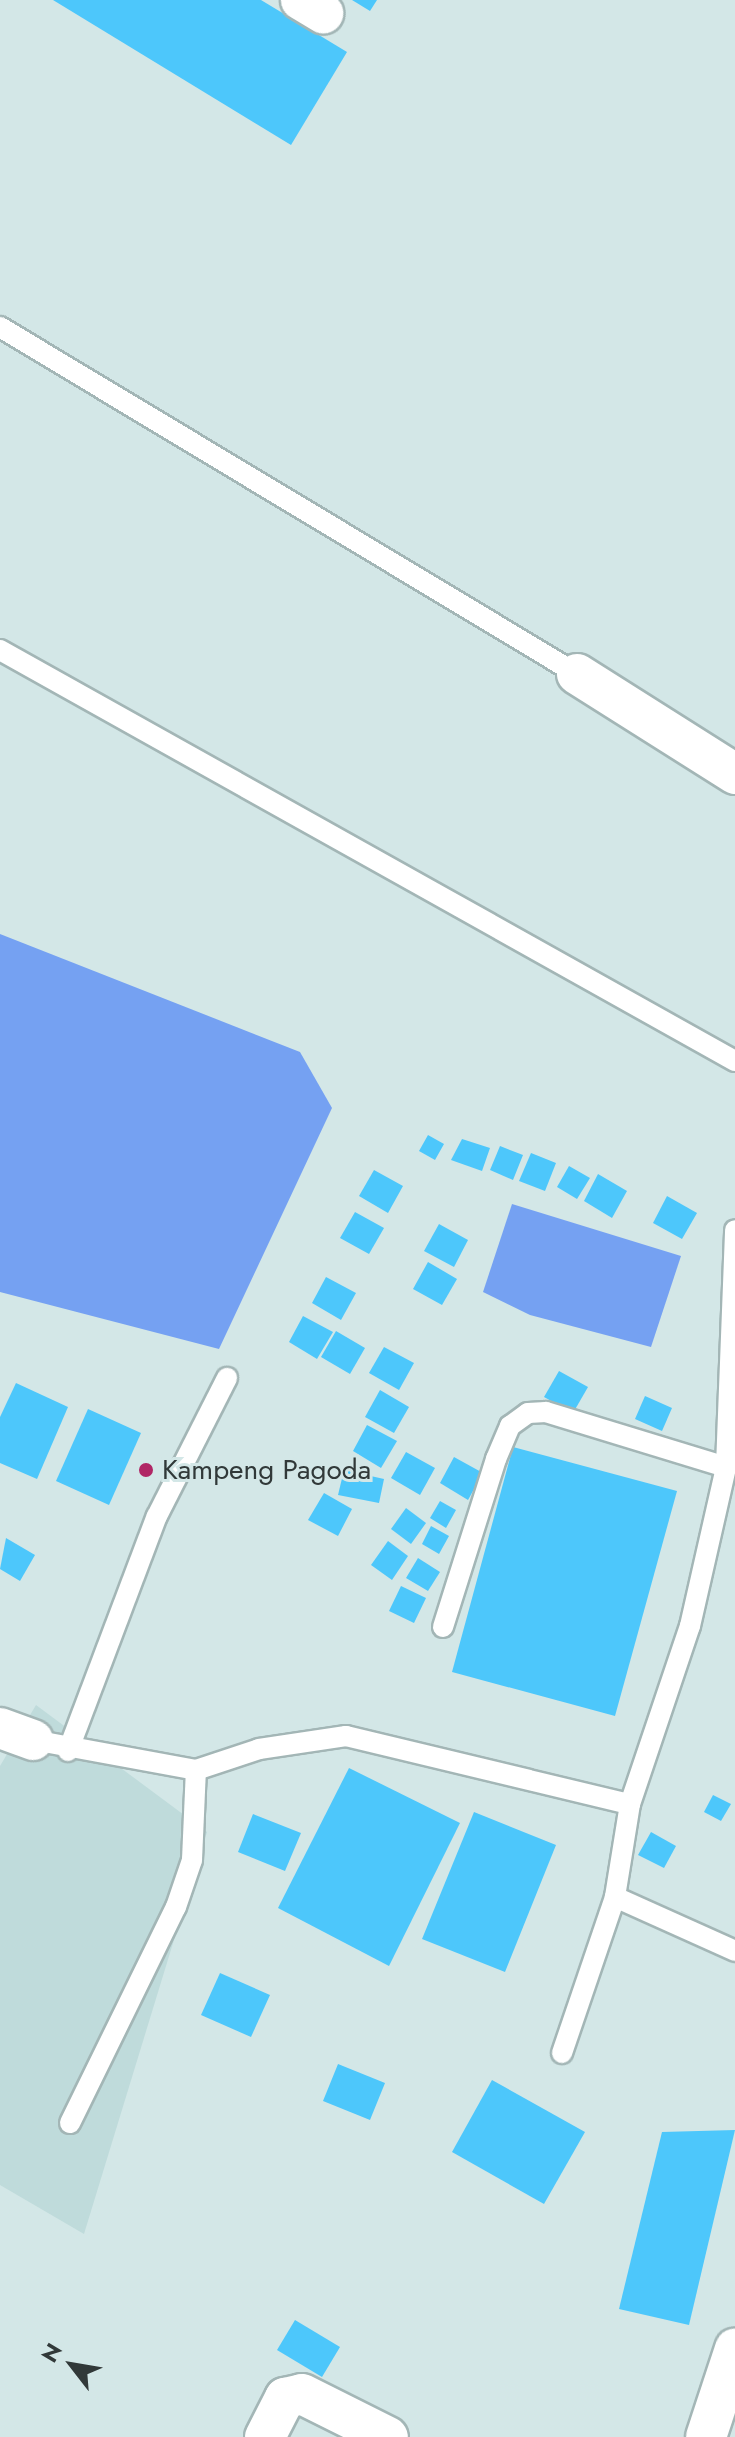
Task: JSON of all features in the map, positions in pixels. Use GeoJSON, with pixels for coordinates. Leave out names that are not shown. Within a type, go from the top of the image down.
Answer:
{"type":"FeatureCollection","features":[{"type":"Feature","properties":{"kind":"street"},"geometry":{"type":"LineString","coordinates":[[577,674],[735,774]]}},
{"type":"Feature","properties":{"kind":"street"},"geometry":{"type":"LineString","coordinates":[[706,2437],[735,2349]]}},
{"type":"Feature","properties":{"kind":"street"},"geometry":{"type":"LineString","coordinates":[[265,2437],[285,2398],[302,2394],[388,2437]]}},
{"type":"Feature","properties":{"kind":"lane"},"geometry":{"type":"LineString","coordinates":[[0,327],[577,674]]}},
{"type":"Feature","properties":{"kind":"lane"},"geometry":{"type":"LineString","coordinates":[[0,650],[735,1061]]}},
{"type":"Feature","properties":{"kind":"lane"},"geometry":{"type":"LineString","coordinates":[[562,2053],[615,1897],[630,1804],[690,1626],[726,1467],[735,1230]]}},
{"type":"Feature","properties":{"kind":"lane"},"geometry":{"type":"LineString","coordinates":[[227,1378],[157,1516],[34,1740],[196,1770],[259,1749],[346,1736],[479,1764],[630,1804]]}},
{"type":"Feature","properties":{"kind":"lane"},"geometry":{"type":"LineString","coordinates":[[443,1627],[496,1459],[510,1426],[528,1413],[546,1412],[726,1467]]}},
{"type":"Feature","properties":{"kind":"lane"},"geometry":{"type":"LineString","coordinates":[[70,2123],[176,1907],[192,1860],[196,1770]]}},
{"type":"Feature","properties":{"kind":"lane"},"geometry":{"type":"LineString","coordinates":[[615,1897],[735,1951]]}},
{"type":"Feature","properties":{"kind":"shaded area"},"geometry":{"type":"Polygon","coordinates":[[[36,1705],[207,1832],[84,2234],[0,2185],[0,1766],[36,1705]]]}},
{"type":"Feature","properties":{"kind":"water"},"geometry":{"type":"Polygon","coordinates":[[[0,934],[300,1052],[332,1108],[219,1349],[0,1292],[0,934]]]}},
{"type":"Feature","properties":{"kind":"water"},"geometry":{"type":"Polygon","coordinates":[[[512,1204],[681,1256],[651,1347],[530,1315],[483,1292],[512,1204]]]}},
{"type":"Feature","properties":{"kind":"building"},"geometry":{"type":"Polygon","coordinates":[[[53,0],[261,0],[347,52],[291,145],[53,0]]]}},
{"type":"Feature","properties":{"kind":"building"},"geometry":{"type":"Polygon","coordinates":[[[352,0],[377,0],[370,11],[352,0]]]}},
{"type":"Feature","properties":{"kind":"building"},"geometry":{"type":"Polygon","coordinates":[[[428,1135],[444,1144],[435,1160],[419,1151],[428,1135]]]}},
{"type":"Feature","properties":{"kind":"building"},"geometry":{"type":"Polygon","coordinates":[[[462,1139],[490,1148],[482,1171],[451,1160],[462,1139]]]}},
{"type":"Feature","properties":{"kind":"building"},"geometry":{"type":"Polygon","coordinates":[[[500,1146],[523,1155],[513,1180],[490,1170],[500,1146]]]}},
{"type":"Feature","properties":{"kind":"building"},"geometry":{"type":"Polygon","coordinates":[[[531,1153],[556,1163],[545,1191],[519,1181],[531,1153]]]}},
{"type":"Feature","properties":{"kind":"building"},"geometry":{"type":"Polygon","coordinates":[[[569,1166],[590,1178],[577,1199],[557,1187],[569,1166]]]}},
{"type":"Feature","properties":{"kind":"building"},"geometry":{"type":"Polygon","coordinates":[[[374,1170],[403,1186],[388,1213],[359,1196],[374,1170]]]}},
{"type":"Feature","properties":{"kind":"building"},"geometry":{"type":"Polygon","coordinates":[[[598,1174],[627,1191],[612,1218],[584,1201],[598,1174]]]}},
{"type":"Feature","properties":{"kind":"building"},"geometry":{"type":"Polygon","coordinates":[[[667,1196],[697,1213],[682,1239],[653,1223],[667,1196]]]}},
{"type":"Feature","properties":{"kind":"building"},"geometry":{"type":"Polygon","coordinates":[[[355,1212],[384,1228],[369,1254],[340,1238],[355,1212]]]}},
{"type":"Feature","properties":{"kind":"building"},"geometry":{"type":"Polygon","coordinates":[[[439,1224],[468,1240],[454,1267],[424,1251],[439,1224]]]}},
{"type":"Feature","properties":{"kind":"building"},"geometry":{"type":"Polygon","coordinates":[[[428,1262],[457,1279],[442,1305],[413,1289],[428,1262]]]}},
{"type":"Feature","properties":{"kind":"building"},"geometry":{"type":"Polygon","coordinates":[[[326,1277],[356,1293],[341,1320],[312,1303],[326,1277]]]}},
{"type":"Feature","properties":{"kind":"building"},"geometry":{"type":"Polygon","coordinates":[[[303,1316],[333,1332],[317,1359],[289,1342],[303,1316]]]}},
{"type":"Feature","properties":{"kind":"building"},"geometry":{"type":"Polygon","coordinates":[[[336,1331],[365,1348],[350,1374],[321,1357],[336,1331]]]}},
{"type":"Feature","properties":{"kind":"building"},"geometry":{"type":"Polygon","coordinates":[[[384,1347],[414,1363],[399,1390],[369,1373],[384,1347]]]}},
{"type":"Feature","properties":{"kind":"building"},"geometry":{"type":"Polygon","coordinates":[[[559,1371],[588,1387],[573,1413],[544,1397],[559,1371]]]}},
{"type":"Feature","properties":{"kind":"building"},"geometry":{"type":"Polygon","coordinates":[[[16,1383],[68,1407],[37,1479],[0,1463],[0,1417],[16,1383]]]}},
{"type":"Feature","properties":{"kind":"building"},"geometry":{"type":"Polygon","coordinates":[[[380,1390],[409,1407],[394,1433],[365,1417],[380,1390]]]}},
{"type":"Feature","properties":{"kind":"building"},"geometry":{"type":"Polygon","coordinates":[[[645,1396],[672,1408],[662,1431],[635,1419],[645,1396]]]}},
{"type":"Feature","properties":{"kind":"building"},"geometry":{"type":"Polygon","coordinates":[[[88,1409],[141,1433],[109,1505],[56,1481],[88,1409]]]}},
{"type":"Feature","properties":{"kind":"building"},"geometry":{"type":"Polygon","coordinates":[[[367,1425],[397,1441],[381,1468],[353,1451],[367,1425]]]}},
{"type":"Feature","properties":{"kind":"building"},"geometry":{"type":"Polygon","coordinates":[[[513,1447],[677,1491],[615,1716],[452,1672],[513,1447]]]}},
{"type":"Feature","properties":{"kind":"building"},"geometry":{"type":"Polygon","coordinates":[[[406,1452],[435,1468],[420,1495],[391,1478],[406,1452]]]}},
{"type":"Feature","properties":{"kind":"building"},"geometry":{"type":"Polygon","coordinates":[[[454,1457],[483,1473],[468,1500],[440,1483],[454,1457]]]}},
{"type":"Feature","properties":{"kind":"building"},"geometry":{"type":"Polygon","coordinates":[[[344,1470],[384,1479],[379,1503],[338,1495],[344,1470]]]}},
{"type":"Feature","properties":{"kind":"building"},"geometry":{"type":"Polygon","coordinates":[[[324,1493],[352,1509],[338,1536],[308,1520],[324,1493]]]}},
{"type":"Feature","properties":{"kind":"building"},"geometry":{"type":"Polygon","coordinates":[[[440,1501],[456,1510],[446,1528],[430,1518],[440,1501]]]}},
{"type":"Feature","properties":{"kind":"building"},"geometry":{"type":"Polygon","coordinates":[[[406,1508],[426,1523],[411,1544],[391,1529],[406,1508]]]}},
{"type":"Feature","properties":{"kind":"building"},"geometry":{"type":"Polygon","coordinates":[[[431,1526],[449,1536],[439,1554],[422,1544],[431,1526]]]}},
{"type":"Feature","properties":{"kind":"building"},"geometry":{"type":"Polygon","coordinates":[[[6,1538],[35,1555],[20,1581],[0,1569],[6,1538]]]}},
{"type":"Feature","properties":{"kind":"building"},"geometry":{"type":"Polygon","coordinates":[[[388,1541],[408,1556],[392,1580],[371,1565],[388,1541]]]}},
{"type":"Feature","properties":{"kind":"building"},"geometry":{"type":"Polygon","coordinates":[[[418,1558],[440,1572],[428,1591],[406,1578],[418,1558]]]}},
{"type":"Feature","properties":{"kind":"building"},"geometry":{"type":"Polygon","coordinates":[[[401,1586],[426,1598],[414,1623],[389,1611],[401,1586]]]}},
{"type":"Feature","properties":{"kind":"building"},"geometry":{"type":"Polygon","coordinates":[[[349,1768],[460,1823],[389,1966],[278,1908],[349,1768]]]}},
{"type":"Feature","properties":{"kind":"building"},"geometry":{"type":"Polygon","coordinates":[[[713,1795],[731,1804],[721,1821],[704,1812],[713,1795]]]}},
{"type":"Feature","properties":{"kind":"building"},"geometry":{"type":"Polygon","coordinates":[[[474,1812],[556,1845],[505,1972],[422,1939],[474,1812]]]}},
{"type":"Feature","properties":{"kind":"building"},"geometry":{"type":"Polygon","coordinates":[[[253,1814],[301,1833],[285,1871],[238,1852],[253,1814]]]}},
{"type":"Feature","properties":{"kind":"building"},"geometry":{"type":"Polygon","coordinates":[[[651,1832],[676,1846],[664,1868],[638,1855],[651,1832]]]}},
{"type":"Feature","properties":{"kind":"building"},"geometry":{"type":"Polygon","coordinates":[[[220,1973],[270,1995],[251,2037],[201,2015],[220,1973]]]}},
{"type":"Feature","properties":{"kind":"building"},"geometry":{"type":"Polygon","coordinates":[[[338,2064],[385,2083],[370,2120],[323,2101],[338,2064]]]}},
{"type":"Feature","properties":{"kind":"building"},"geometry":{"type":"Polygon","coordinates":[[[492,2080],[585,2132],[544,2204],[452,2152],[492,2080]]]}},
{"type":"Feature","properties":{"kind":"building"},"geometry":{"type":"Polygon","coordinates":[[[735,2130],[689,2325],[619,2309],[662,2132],[735,2130]]]}},
{"type":"Feature","properties":{"kind":"building"},"geometry":{"type":"Polygon","coordinates":[[[295,2320],[340,2347],[322,2377],[277,2350],[295,2320]]]}},
{"type":"Feature","properties":{"kind":"place","name":"Kampeng Pagoda"},"geometry":{"type":"Point","coordinates":[146,1470]}}]}
